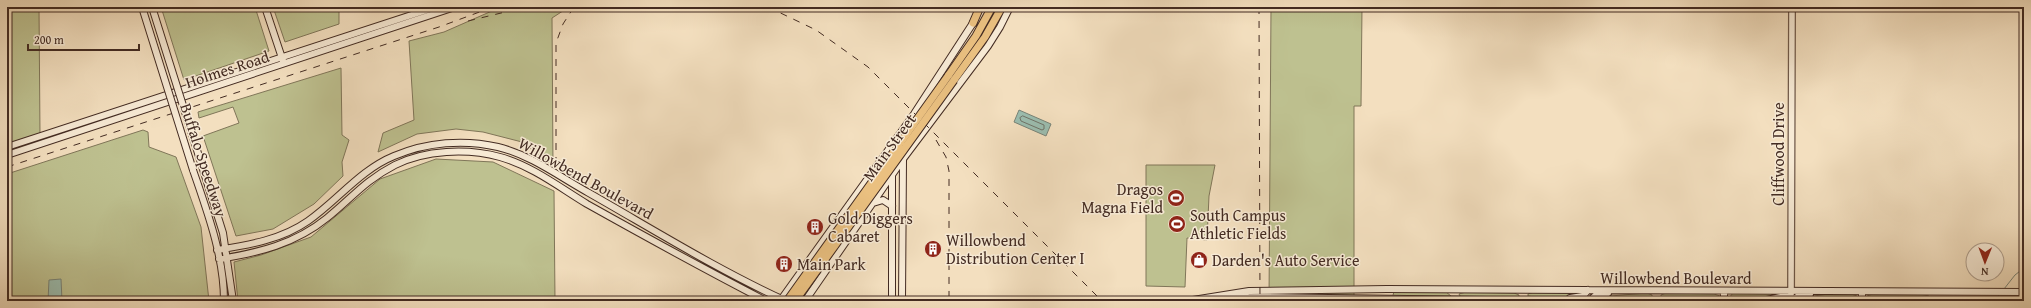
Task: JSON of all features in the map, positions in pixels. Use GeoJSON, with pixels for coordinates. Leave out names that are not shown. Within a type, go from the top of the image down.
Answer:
{"type":"FeatureCollection","features":[{"type":"Feature","properties":{"kind":"highway"},"geometry":{"type":"LineString","coordinates":[[973,24],[979,7]]}},
{"type":"Feature","properties":{"kind":"highway","name":"Main Street"},"geometry":{"type":"LineString","coordinates":[[795,301],[951,78],[992,7]]}},
{"type":"Feature","properties":{"kind":"highway","name":"Main Street"},"geometry":{"type":"LineString","coordinates":[[784,301],[951,78],[985,37],[1002,7]]}},
{"type":"Feature","properties":{"kind":"main road","name":"Buffalo Speedway"},"geometry":{"type":"LineString","coordinates":[[142,7],[206,208],[219,259],[224,301]]}},
{"type":"Feature","properties":{"kind":"main road","name":"Buffalo Speedway"},"geometry":{"type":"LineString","coordinates":[[152,7],[202,166],[226,249],[233,301]]}},
{"type":"Feature","properties":{"kind":"main road"},"geometry":{"type":"LineString","coordinates":[[265,7],[283,61]]}},
{"type":"Feature","properties":{"kind":"main road","name":"Holmes Road"},"geometry":{"type":"LineString","coordinates":[[283,61],[436,7]]}},
{"type":"Feature","properties":{"kind":"main road","name":"Holmes Road"},"geometry":{"type":"LineString","coordinates":[[7,148],[455,7]]}},
{"type":"Feature","properties":{"kind":"main road"},"geometry":{"type":"LineString","coordinates":[[805,301],[903,159],[988,46],[1010,7]]}},
{"type":"Feature","properties":{"kind":"main road"},"geometry":{"type":"LineString","coordinates":[[784,301],[792,284],[901,131],[973,24]]}},
{"type":"Feature","properties":{"kind":"main road","name":"Holmes Road"},"geometry":{"type":"LineString","coordinates":[[7,154],[112,116]]}},
{"type":"Feature","properties":{"kind":"main road"},"geometry":{"type":"LineString","coordinates":[[901,131],[917,141]]}},
{"type":"Feature","properties":{"kind":"main road"},"geometry":{"type":"LineString","coordinates":[[892,301],[892,175],[895,139]]}},
{"type":"Feature","properties":{"kind":"main road"},"geometry":{"type":"LineString","coordinates":[[459,143],[460,152]]}},
{"type":"Feature","properties":{"kind":"main road","name":"Willowbend Boulevard"},"geometry":{"type":"LineString","coordinates":[[217,250],[251,244],[284,234],[307,221],[351,182],[373,167],[394,156],[431,145],[459,143],[498,147],[532,160],[651,228],[784,301]]}},
{"type":"Feature","properties":{"kind":"main road","name":"Willowbend Boulevard"},"geometry":{"type":"LineString","coordinates":[[219,259],[253,253],[287,242],[312,229],[368,181],[397,164],[420,157],[460,152],[499,157],[526,168],[646,236],[766,301]]}},
{"type":"Feature","properties":{"kind":"main road"},"geometry":{"type":"LineString","coordinates":[[394,156],[397,164]]}},
{"type":"Feature","properties":{"kind":"main road"},"geometry":{"type":"LineString","coordinates":[[902,301],[903,159]]}},
{"type":"Feature","properties":{"kind":"main road"},"geometry":{"type":"LineString","coordinates":[[526,168],[532,160]]}},
{"type":"Feature","properties":{"kind":"main road"},"geometry":{"type":"LineString","coordinates":[[585,202],[589,193]]}},
{"type":"Feature","properties":{"kind":"main road"},"geometry":{"type":"LineString","coordinates":[[338,195],[344,202]]}},
{"type":"Feature","properties":{"kind":"main road"},"geometry":{"type":"LineString","coordinates":[[873,204],[883,200],[892,206]]}},
{"type":"Feature","properties":{"kind":"main road"},"geometry":{"type":"LineString","coordinates":[[646,236],[651,228]]}},
{"type":"Feature","properties":{"kind":"main road"},"geometry":{"type":"LineString","coordinates":[[284,234],[287,242]]}},
{"type":"Feature","properties":{"kind":"main road"},"geometry":{"type":"LineString","coordinates":[[892,234],[902,234]]}},
{"type":"Feature","properties":{"kind":"main road"},"geometry":{"type":"LineString","coordinates":[[687,257],[691,250]]}},
{"type":"Feature","properties":{"kind":"main road"},"geometry":{"type":"LineString","coordinates":[[792,284],[794,293],[802,297],[810,294]]}},
{"type":"Feature","properties":{"kind":"main road"},"geometry":{"type":"LineString","coordinates":[[1360,298],[1384,295],[1387,289]]}},
{"type":"Feature","properties":{"kind":"main road","name":"Willowbend Boulevard"},"geometry":{"type":"LineString","coordinates":[[1221,301],[1247,297],[1328,294],[1387,289],[2024,292]]}},
{"type":"Feature","properties":{"kind":"main road"},"geometry":{"type":"LineString","coordinates":[[1455,290],[1455,300]]}},
{"type":"Feature","properties":{"kind":"main road"},"geometry":{"type":"LineString","coordinates":[[1523,290],[1524,300]]}},
{"type":"Feature","properties":{"kind":"main road"},"geometry":{"type":"LineString","coordinates":[[1551,301],[1583,296],[1588,290]]}},
{"type":"Feature","properties":{"kind":"main road"},"geometry":{"type":"LineString","coordinates":[[1589,301],[1595,296],[1622,290]]}},
{"type":"Feature","properties":{"kind":"main road"},"geometry":{"type":"LineString","coordinates":[[1657,290],[1657,301]]}},
{"type":"Feature","properties":{"kind":"main road","name":"Willowbend Boulevard"},"geometry":{"type":"LineString","coordinates":[[1096,301],[1186,301],[1249,291],[1328,294],[1360,298],[1577,301]]}},
{"type":"Feature","properties":{"kind":"main road"},"geometry":{"type":"LineString","coordinates":[[1724,291],[1724,301]]}},
{"type":"Feature","properties":{"kind":"main road"},"geometry":{"type":"LineString","coordinates":[[1762,301],[1785,296],[1791,291]]}},
{"type":"Feature","properties":{"kind":"main road"},"geometry":{"type":"LineString","coordinates":[[1791,301],[1797,297],[1826,291]]}},
{"type":"Feature","properties":{"kind":"main road"},"geometry":{"type":"LineString","coordinates":[[1862,292],[1862,301]]}},
{"type":"Feature","properties":{"kind":"main road","name":"Willowbend Boulevard"},"geometry":{"type":"LineString","coordinates":[[1640,301],[1667,301]]}},
{"type":"Feature","properties":{"kind":"street","name":"Cliffwood Drive"},"geometry":{"type":"LineString","coordinates":[[1791,301],[1792,7]]}},
{"type":"Feature","properties":{"kind":"green space"},"geometry":{"type":"Polygon","coordinates":[[[7,7],[39,7],[40,136],[7,147],[7,7]]]}},
{"type":"Feature","properties":{"kind":"green space"},"geometry":{"type":"Polygon","coordinates":[[[161,7],[255,7],[269,51],[184,80],[161,7]]]}},
{"type":"Feature","properties":{"kind":"green space"},"geometry":{"type":"Polygon","coordinates":[[[273,7],[339,7],[339,24],[285,42],[273,7]]]}},
{"type":"Feature","properties":{"kind":"green space"},"geometry":{"type":"Polygon","coordinates":[[[501,7],[569,7],[552,18],[553,166],[522,142],[483,132],[456,129],[417,134],[378,152],[383,133],[414,120],[409,41],[444,32],[501,7]]]}},
{"type":"Feature","properties":{"kind":"green space"},"geometry":{"type":"Polygon","coordinates":[[[1271,7],[1362,7],[1361,106],[1354,106],[1354,301],[1269,301],[1271,7]]]}},
{"type":"Feature","properties":{"kind":"green space"},"geometry":{"type":"Polygon","coordinates":[[[341,68],[342,135],[349,140],[342,162],[343,176],[314,204],[273,229],[236,236],[203,136],[239,123],[233,107],[199,118],[198,112],[341,68]]]}},
{"type":"Feature","properties":{"kind":"green space"},"geometry":{"type":"Polygon","coordinates":[[[143,130],[148,132],[149,147],[176,157],[201,227],[209,301],[7,301],[7,174],[143,130]]]}},
{"type":"Feature","properties":{"kind":"green space"},"geometry":{"type":"Polygon","coordinates":[[[436,159],[493,162],[554,191],[555,301],[238,301],[234,262],[261,255],[311,237],[380,179],[436,159]]]}},
{"type":"Feature","properties":{"kind":"green space","name":"South Campus Athletic Fields"},"geometry":{"type":"Polygon","coordinates":[[[1146,165],[1215,165],[1209,196],[1207,240],[1187,238],[1185,287],[1146,286],[1146,165]]]}},
{"type":"Feature","properties":{"kind":"green space"},"geometry":{"type":"Polygon","coordinates":[[[1394,292],[1446,292],[1451,296],[1447,298],[1396,297],[1393,295],[1394,292]]]}},
{"type":"Feature","properties":{"kind":"green space"},"geometry":{"type":"Polygon","coordinates":[[[1466,292],[1514,293],[1519,296],[1512,298],[1465,298],[1459,294],[1466,292]]]}},
{"type":"Feature","properties":{"kind":"green space"},"geometry":{"type":"Polygon","coordinates":[[[1534,292],[1583,293],[1582,295],[1549,299],[1528,296],[1528,294],[1534,292]]]}},
{"type":"Feature","properties":{"kind":"green space"},"geometry":{"type":"Polygon","coordinates":[[[1647,293],[1652,295],[1652,297],[1646,299],[1597,299],[1598,297],[1647,293]]]}},
{"type":"Feature","properties":{"kind":"green space"},"geometry":{"type":"Polygon","coordinates":[[[1666,293],[1714,294],[1720,296],[1666,299],[1661,297],[1661,295],[1666,293]]]}},
{"type":"Feature","properties":{"kind":"green space"},"geometry":{"type":"Polygon","coordinates":[[[1733,293],[1783,293],[1783,295],[1756,300],[1742,300],[1729,298],[1733,293]]]}},
{"type":"Feature","properties":{"kind":"green space"},"geometry":{"type":"Polygon","coordinates":[[[1876,293],[1920,294],[1929,296],[1929,298],[1917,300],[1871,300],[1866,298],[1867,296],[1876,293]]]}},
{"type":"Feature","properties":{"kind":"green space"},"geometry":{"type":"Polygon","coordinates":[[[1829,294],[1851,294],[1857,296],[1857,298],[1848,300],[1799,300],[1798,298],[1829,294]]]}},
{"type":"Feature","properties":{"kind":"water"},"geometry":{"type":"Polygon","coordinates":[[[1019,110],[1051,124],[1046,136],[1014,122],[1019,110]]]}},
{"type":"Feature","properties":{"kind":"water"},"geometry":{"type":"Polygon","coordinates":[[[61,279],[62,301],[48,301],[49,280],[61,279]]]}},
{"type":"Feature","properties":{"kind":"waterway"},"geometry":{"type":"LineString","coordinates":[[2004,289],[2015,275],[2024,268]]}},
{"type":"Feature","properties":{"kind":"waterway"},"geometry":{"type":"LineString","coordinates":[[1994,301],[1999,295]]}},
{"type":"Feature","properties":{"kind":"railway"},"geometry":{"type":"LineString","coordinates":[[7,167],[439,27],[493,7]]}},
{"type":"Feature","properties":{"kind":"railway"},"geometry":{"type":"LineString","coordinates":[[468,21],[526,7]]}},
{"type":"Feature","properties":{"kind":"railway"},"geometry":{"type":"LineString","coordinates":[[556,164],[556,43],[563,24],[574,7]]}},
{"type":"Feature","properties":{"kind":"railway"},"geometry":{"type":"LineString","coordinates":[[768,7],[816,30],[868,67],[1102,301]]}},
{"type":"Feature","properties":{"kind":"railway"},"geometry":{"type":"LineString","coordinates":[[1259,7],[1260,301]]}},
{"type":"Feature","properties":{"kind":"railway"},"geometry":{"type":"LineString","coordinates":[[936,140],[946,157],[949,171],[949,301]]}},
{"type":"Feature","properties":{"kind":"place","name":"Dragos Magna Field"},"geometry":{"type":"Point","coordinates":[1176,198]}},
{"type":"Feature","properties":{"kind":"place","name":"South Campus Athletic Fields"},"geometry":{"type":"Point","coordinates":[1177,224]}},
{"type":"Feature","properties":{"kind":"place","name":"Gold Diggers Cabaret"},"geometry":{"type":"Point","coordinates":[815,227]}},
{"type":"Feature","properties":{"kind":"place","name":"Willowbend Distribution Center I"},"geometry":{"type":"Point","coordinates":[933,249]}},
{"type":"Feature","properties":{"kind":"place","name":"Darden's Auto Service"},"geometry":{"type":"Point","coordinates":[1199,260]}},
{"type":"Feature","properties":{"kind":"place","name":"Main Park"},"geometry":{"type":"Point","coordinates":[784,264]}}]}
